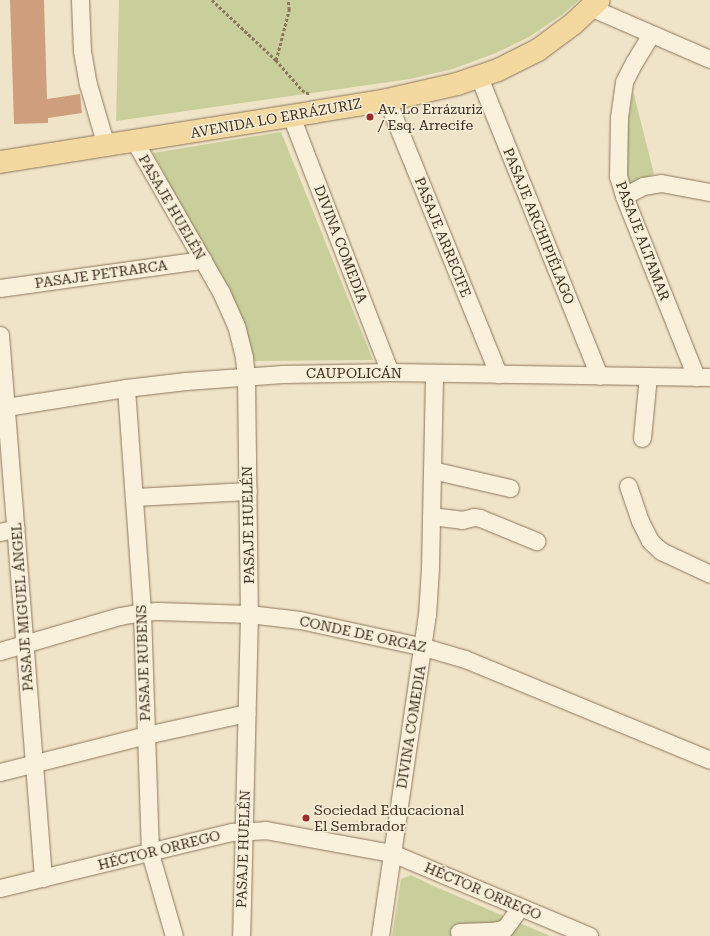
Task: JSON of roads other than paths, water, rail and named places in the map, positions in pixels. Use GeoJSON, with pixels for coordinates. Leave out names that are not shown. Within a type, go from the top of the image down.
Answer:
{"type":"FeatureCollection","features":[{"type":"Feature","properties":{"kind":"main road","name":"AVENIDA LO ERRÁZURIZ"},"geometry":{"type":"LineString","coordinates":[[0,162],[135,142],[387,100],[435,90],[498,70],[538,50],[555,39],[596,4]]}},
{"type":"Feature","properties":{"kind":"street"},"geometry":{"type":"LineString","coordinates":[[80,0],[82,51],[87,77],[106,146]]}},
{"type":"Feature","properties":{"kind":"street"},"geometry":{"type":"LineString","coordinates":[[596,4],[651,34],[710,59]]}},
{"type":"Feature","properties":{"kind":"street","name":"PASAJE ALTAMAR"},"geometry":{"type":"LineString","coordinates":[[651,34],[624,82],[619,118],[618,176],[624,196],[703,377]]}},
{"type":"Feature","properties":{"kind":"street","name":"PASAJE ARCHIPIÉLAGO"},"geometry":{"type":"LineString","coordinates":[[479,77],[599,376]]}},
{"type":"Feature","properties":{"kind":"street","name":"PASAJE ARRECIFE"},"geometry":{"type":"LineString","coordinates":[[387,100],[498,374]]}},
{"type":"Feature","properties":{"kind":"street","name":"DIVINA COMEDIA"},"geometry":{"type":"LineString","coordinates":[[291,116],[390,372]]}},
{"type":"Feature","properties":{"kind":"street","name":"PASAJE HUELÉN"},"geometry":{"type":"LineString","coordinates":[[135,142],[221,292],[236,325],[244,358],[246,376],[249,614],[241,936]]}},
{"type":"Feature","properties":{"kind":"street"},"geometry":{"type":"LineString","coordinates":[[624,196],[643,186],[661,183],[710,192]]}},
{"type":"Feature","properties":{"kind":"street","name":"PASAJE PETRARCA"},"geometry":{"type":"LineString","coordinates":[[0,288],[203,260]]}},
{"type":"Feature","properties":{"kind":"street","name":"PASAJE MIGUEL ÁNGEL"},"geometry":{"type":"LineString","coordinates":[[0,336],[3,408],[16,528],[43,878]]}},
{"type":"Feature","properties":{"kind":"street","name":"CAUPOLICÁN"},"geometry":{"type":"LineString","coordinates":[[3,408],[126,388],[246,376],[390,372],[703,377]]}},
{"type":"Feature","properties":{"kind":"street","name":"DIVINA COMEDIA"},"geometry":{"type":"LineString","coordinates":[[380,936],[424,647],[429,592],[434,373]]}},
{"type":"Feature","properties":{"kind":"street"},"geometry":{"type":"LineString","coordinates":[[642,438],[648,376]]}},
{"type":"Feature","properties":{"kind":"street","name":"PASAJE RUBENS"},"geometry":{"type":"LineString","coordinates":[[126,388],[142,612],[150,853],[174,936]]}},
{"type":"Feature","properties":{"kind":"street"},"geometry":{"type":"LineString","coordinates":[[432,470],[510,488]]}},
{"type":"Feature","properties":{"kind":"street"},"geometry":{"type":"LineString","coordinates":[[628,486],[640,521],[650,541],[662,551],[710,574]]}},
{"type":"Feature","properties":{"kind":"street"},"geometry":{"type":"LineString","coordinates":[[134,497],[248,491]]}},
{"type":"Feature","properties":{"kind":"street"},"geometry":{"type":"LineString","coordinates":[[431,516],[462,520],[474,517],[480,518],[536,541]]}},
{"type":"Feature","properties":{"kind":"street"},"geometry":{"type":"LineString","coordinates":[[0,532],[16,528]]}},
{"type":"Feature","properties":{"kind":"street","name":"CONDE DE ORGAZ"},"geometry":{"type":"LineString","coordinates":[[0,651],[120,616],[142,612],[158,611],[249,614],[300,620],[424,647],[488,668],[710,760]]}},
{"type":"Feature","properties":{"kind":"street"},"geometry":{"type":"LineString","coordinates":[[0,772],[146,735],[247,713]]}},
{"type":"Feature","properties":{"kind":"street","name":"HÉCTOR ORREGO"},"geometry":{"type":"LineString","coordinates":[[0,888],[243,831],[276,832],[392,853],[589,936]]}},
{"type":"Feature","properties":{"kind":"street"},"geometry":{"type":"LineString","coordinates":[[459,932],[505,928],[520,907]]}},
{"type":"Feature","properties":{"kind":"place","name":"Av. Lo Errázuriz / Esq. Arrecife"},"geometry":{"type":"Point","coordinates":[370,117]}},
{"type":"Feature","properties":{"kind":"place","name":"Sociedad Educacional El Sembrador"},"geometry":{"type":"Point","coordinates":[306,818]}}]}
